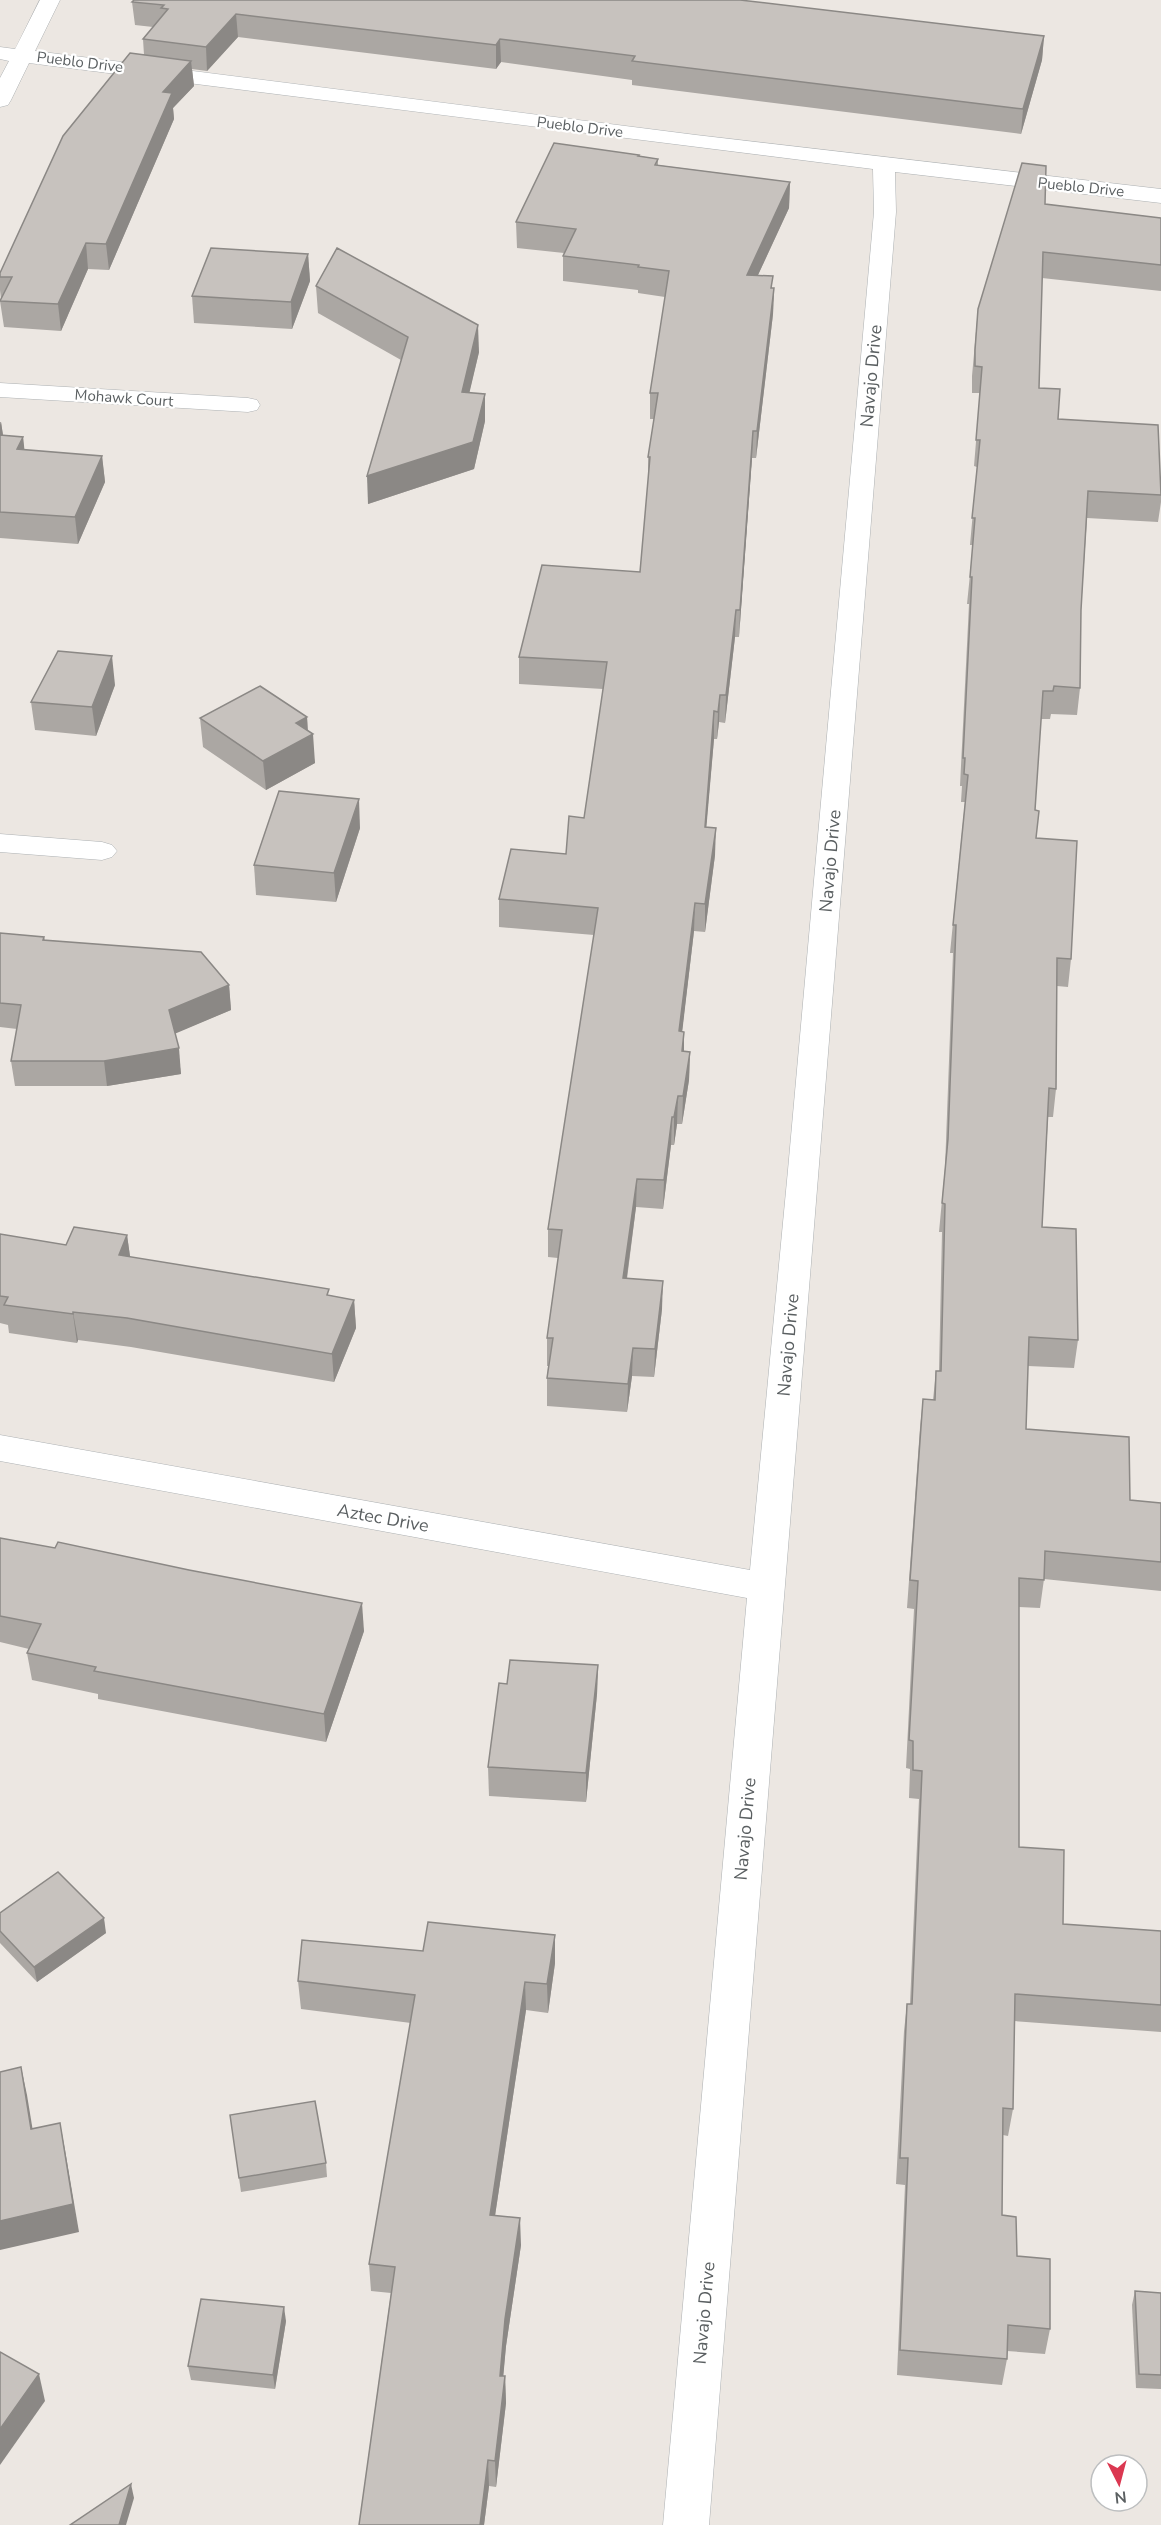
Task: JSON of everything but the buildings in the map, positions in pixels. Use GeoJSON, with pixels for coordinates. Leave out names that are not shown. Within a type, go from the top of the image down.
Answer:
{"type":"FeatureCollection","features":[{"type":"Feature","properties":{"kind":"street"},"geometry":{"type":"LineString","coordinates":[[0,100],[50,0]]}},
{"type":"Feature","properties":{"kind":"street","name":"Pueblo Drive"},"geometry":{"type":"LineString","coordinates":[[0,53],[884,164],[1161,196]]}},
{"type":"Feature","properties":{"kind":"street","name":"Navajo Drive"},"geometry":{"type":"LineString","coordinates":[[686,2525],[884,224],[884,164]]}},
{"type":"Feature","properties":{"kind":"street","name":"Mohawk Court"},"geometry":{"type":"LineString","coordinates":[[0,390],[248,405]]}},
{"type":"Feature","properties":{"kind":"street"},"geometry":{"type":"LineString","coordinates":[[0,843],[102,851]]}},
{"type":"Feature","properties":{"kind":"street","name":"Aztec Drive"},"geometry":{"type":"LineString","coordinates":[[0,1448],[766,1587]]}}]}
